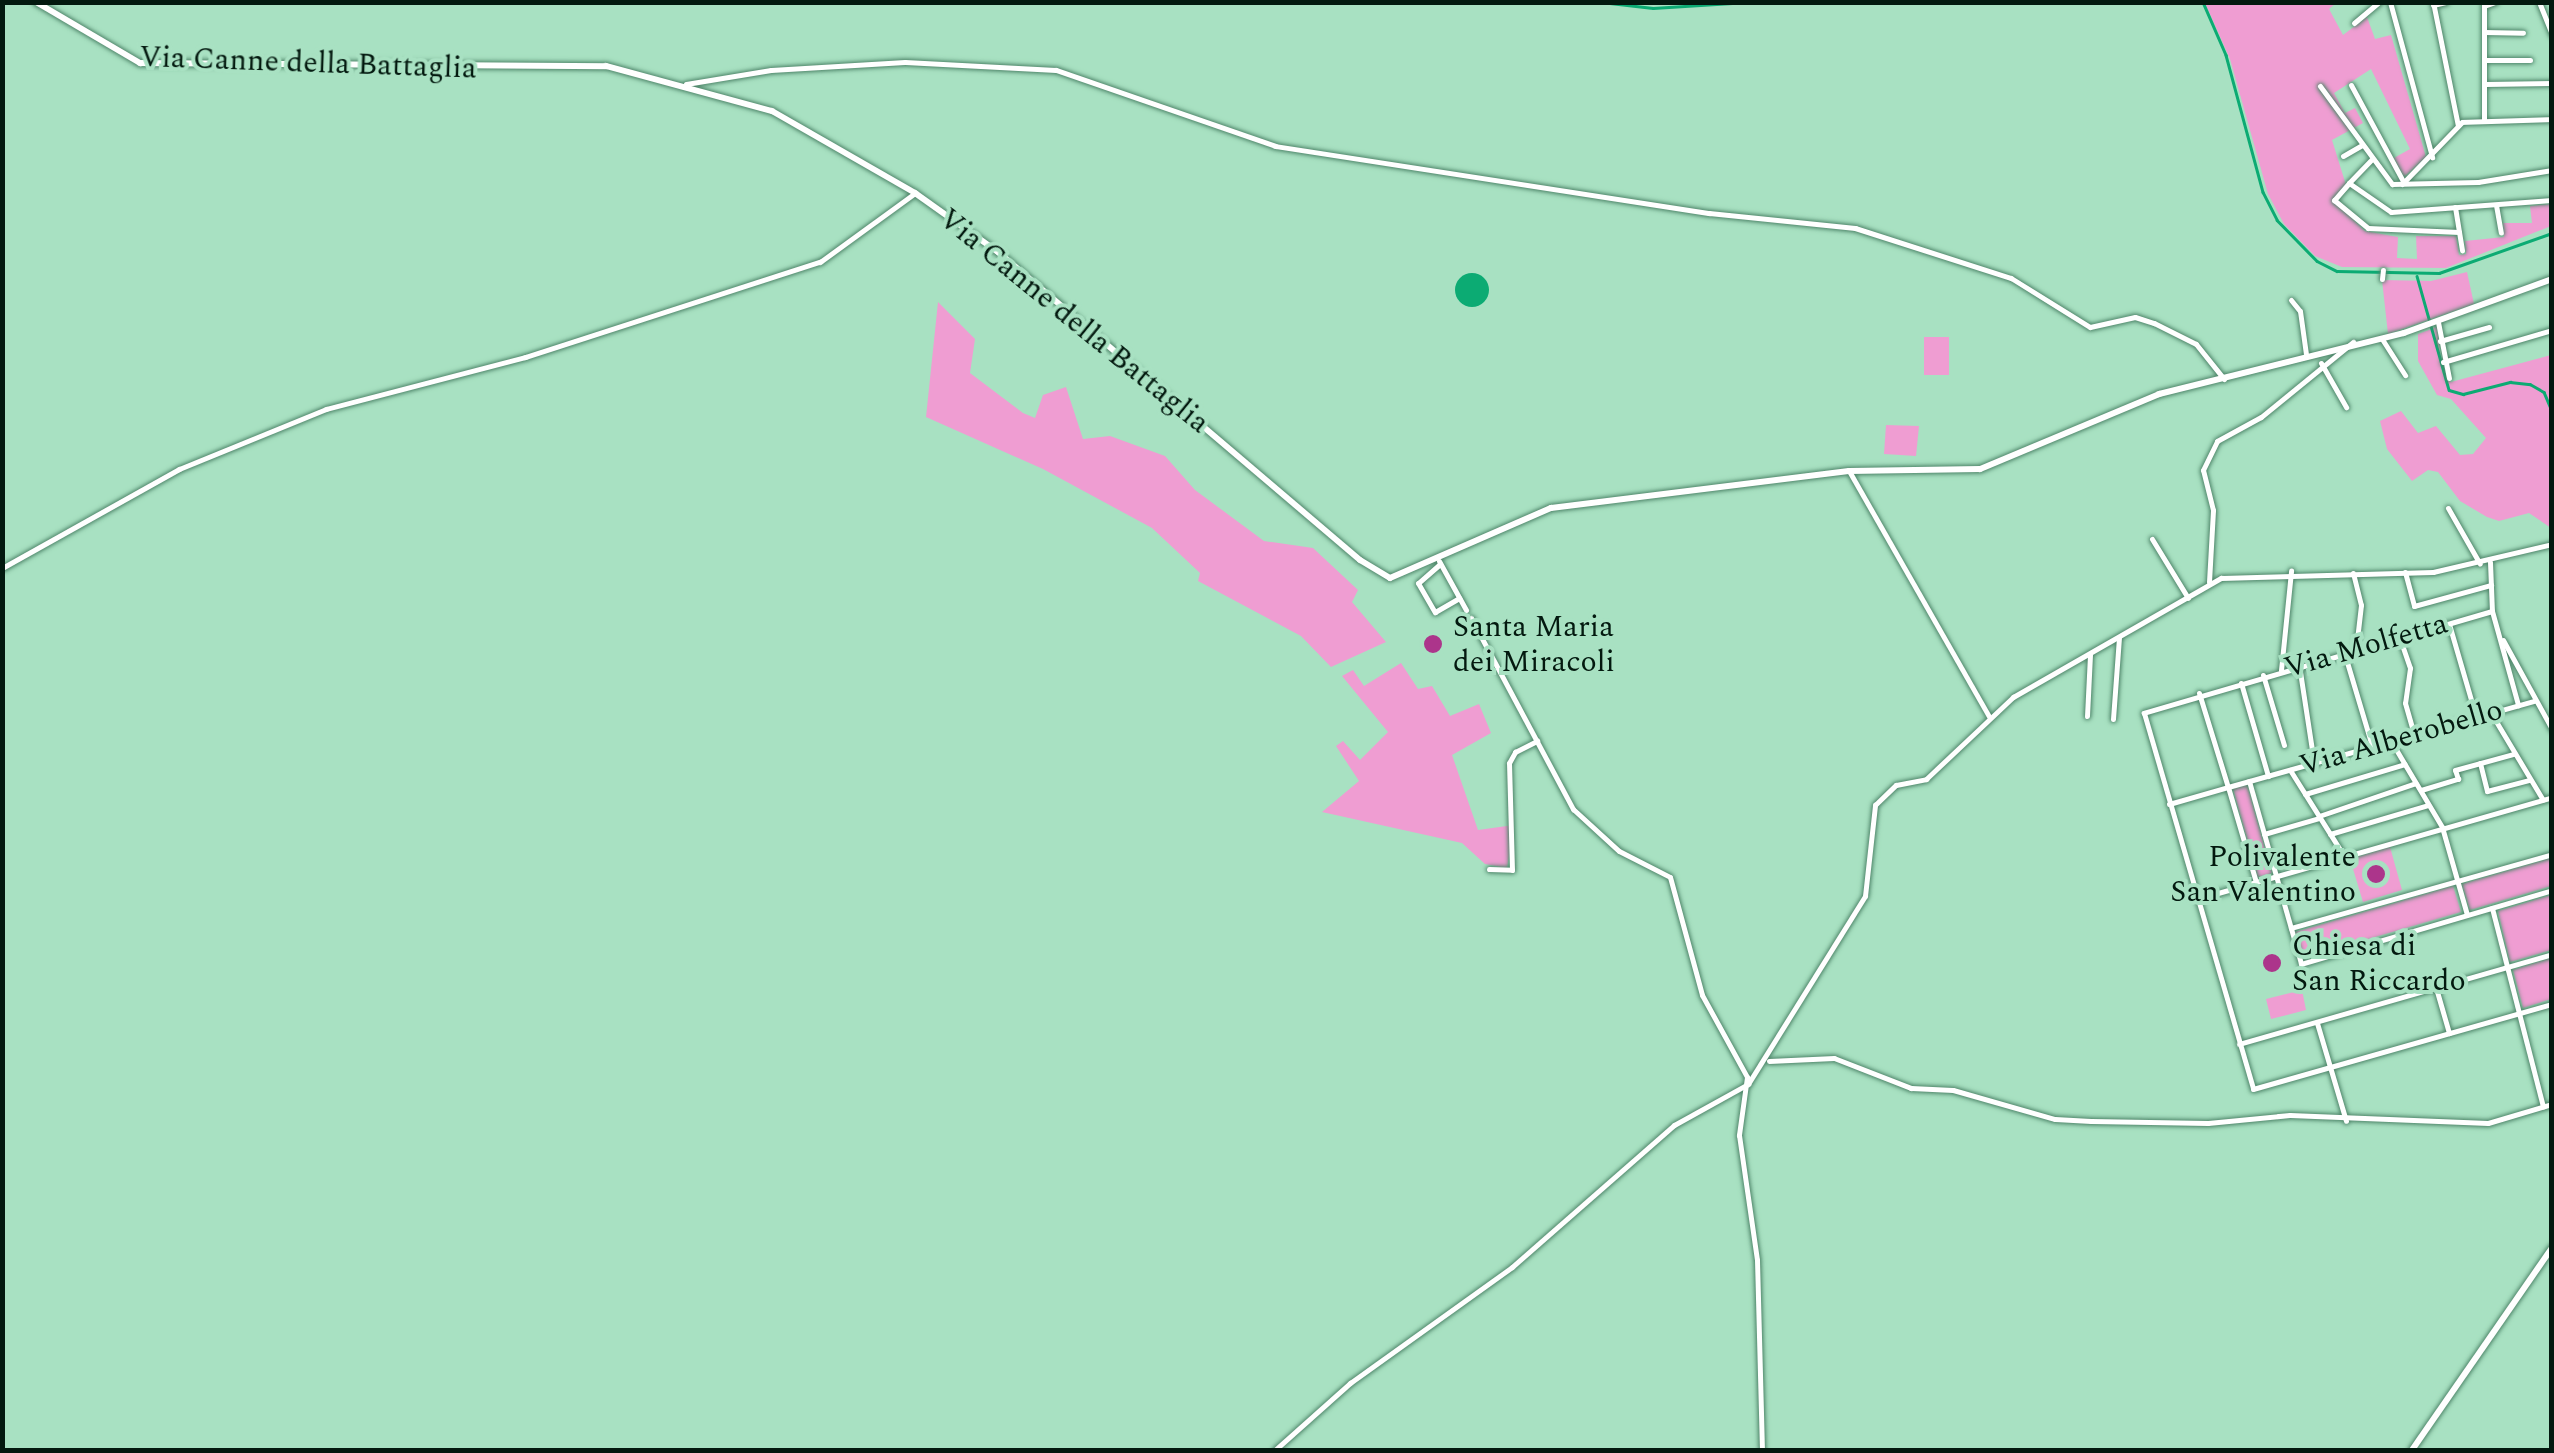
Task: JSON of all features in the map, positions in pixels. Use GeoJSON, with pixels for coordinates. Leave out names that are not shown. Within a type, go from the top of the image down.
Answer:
{"type":"FeatureCollection","features":[{"type":"Feature","properties":{"kind":"street","name":"Via Canne della Battaglia"},"geometry":{"type":"LineString","coordinates":[[36,2],[120,55],[154,64],[606,66],[686,84],[790,119],[915,193],[998,252],[1360,560],[1390,578],[1439,561]]}},
{"type":"Feature","properties":{"kind":"street"},"geometry":{"type":"LineString","coordinates":[[2354,23],[2379,2]]}},
{"type":"Feature","properties":{"kind":"street"},"geometry":{"type":"LineString","coordinates":[[2390,2],[2432,157]]}},
{"type":"Feature","properties":{"kind":"street"},"geometry":{"type":"LineString","coordinates":[[2446,2],[2433,4],[2458,126]]}},
{"type":"Feature","properties":{"kind":"street"},"geometry":{"type":"LineString","coordinates":[[2484,119],[2484,4],[2495,2]]}},
{"type":"Feature","properties":{"kind":"street"},"geometry":{"type":"LineString","coordinates":[[2539,2],[2552,34]]}},
{"type":"Feature","properties":{"kind":"street"},"geometry":{"type":"LineString","coordinates":[[2484,32],[2523,33]]}},
{"type":"Feature","properties":{"kind":"street"},"geometry":{"type":"LineString","coordinates":[[2484,60],[2530,60]]}},
{"type":"Feature","properties":{"kind":"street"},"geometry":{"type":"LineString","coordinates":[[686,84],[905,62],[1056,70],[1262,143],[1709,213],[1855,228],[2011,278],[2090,326],[2143,318],[2196,344],[2224,379]]}},
{"type":"Feature","properties":{"kind":"street"},"geometry":{"type":"LineString","coordinates":[[2484,84],[2552,83]]}},
{"type":"Feature","properties":{"kind":"street"},"geometry":{"type":"LineString","coordinates":[[2351,85],[2402,184]]}},
{"type":"Feature","properties":{"kind":"street"},"geometry":{"type":"LineString","coordinates":[[2320,86],[2388,181],[2478,182],[2552,170]]}},
{"type":"Feature","properties":{"kind":"street"},"geometry":{"type":"LineString","coordinates":[[2402,184],[2458,126],[2484,119],[2552,119]]}},
{"type":"Feature","properties":{"kind":"street"},"geometry":{"type":"LineString","coordinates":[[2343,156],[2362,145]]}},
{"type":"Feature","properties":{"kind":"street"},"geometry":{"type":"LineString","coordinates":[[2372,159],[2334,200],[2368,228],[2460,232]]}},
{"type":"Feature","properties":{"kind":"street"},"geometry":{"type":"LineString","coordinates":[[2349,183],[2391,212],[2552,200]]}},
{"type":"Feature","properties":{"kind":"street"},"geometry":{"type":"LineString","coordinates":[[2,568],[145,486],[326,409],[525,357],[820,262],[915,193]]}},
{"type":"Feature","properties":{"kind":"street"},"geometry":{"type":"LineString","coordinates":[[2496,205],[2501,233]]}},
{"type":"Feature","properties":{"kind":"street"},"geometry":{"type":"LineString","coordinates":[[2455,207],[2462,250]]}},
{"type":"Feature","properties":{"kind":"street"},"geometry":{"type":"LineString","coordinates":[[2382,279],[2383,270]]}},
{"type":"Feature","properties":{"kind":"street"},"geometry":{"type":"LineString","coordinates":[[1459,598],[1435,612],[1418,583],[1439,561],[1551,508],[1849,471],[1980,469],[2159,394],[2353,342],[2382,339],[2552,280]]}},
{"type":"Feature","properties":{"kind":"street"},"geometry":{"type":"LineString","coordinates":[[2291,300],[2300,311],[2306,354]]}},
{"type":"Feature","properties":{"kind":"street"},"geometry":{"type":"LineString","coordinates":[[2438,322],[2449,378]]}},
{"type":"Feature","properties":{"kind":"street"},"geometry":{"type":"LineString","coordinates":[[2440,341],[2489,327]]}},
{"type":"Feature","properties":{"kind":"street"},"geometry":{"type":"LineString","coordinates":[[2443,362],[2552,330]]}},
{"type":"Feature","properties":{"kind":"street"},"geometry":{"type":"LineString","coordinates":[[2382,339],[2405,374]]}},
{"type":"Feature","properties":{"kind":"street"},"geometry":{"type":"LineString","coordinates":[[2210,582],[2208,457],[2217,441],[2274,407],[2321,363],[2353,342]]}},
{"type":"Feature","properties":{"kind":"street"},"geometry":{"type":"LineString","coordinates":[[2321,363],[2346,407]]}},
{"type":"Feature","properties":{"kind":"street"},"geometry":{"type":"LineString","coordinates":[[1849,471],[1989,716]]}},
{"type":"Feature","properties":{"kind":"street"},"geometry":{"type":"LineString","coordinates":[[2448,508],[2480,564]]}},
{"type":"Feature","properties":{"kind":"street"},"geometry":{"type":"LineString","coordinates":[[2152,540],[2188,598]]}},
{"type":"Feature","properties":{"kind":"street"},"geometry":{"type":"LineString","coordinates":[[1275,1450],[1350,1383],[1512,1267],[1666,1132],[1748,1084],[1865,896],[1875,805],[1896,784],[1926,779],[1989,716],[2210,582],[2245,572],[2405,572],[2480,564],[2552,544]]}},
{"type":"Feature","properties":{"kind":"street"},"geometry":{"type":"LineString","coordinates":[[1439,561],[1466,610]]}},
{"type":"Feature","properties":{"kind":"street"},"geometry":{"type":"LineString","coordinates":[[2490,562],[2492,610],[2518,705]]}},
{"type":"Feature","properties":{"kind":"street"},"geometry":{"type":"LineString","coordinates":[[2282,670],[2291,571]]}},
{"type":"Feature","properties":{"kind":"street"},"geometry":{"type":"LineString","coordinates":[[2353,572],[2362,605],[2356,648]]}},
{"type":"Feature","properties":{"kind":"street"},"geometry":{"type":"LineString","coordinates":[[2405,572],[2414,606],[2491,585]]}},
{"type":"Feature","properties":{"kind":"street","name":"Via Molfetta"},"geometry":{"type":"LineString","coordinates":[[2170,804],[2144,714],[2199,693],[2492,610]]}},
{"type":"Feature","properties":{"kind":"street"},"geometry":{"type":"LineString","coordinates":[[1471,618],[1586,825],[1670,877],[1702,995],[1748,1084],[1740,1136],[1757,1260],[1762,1450]]}},
{"type":"Feature","properties":{"kind":"street"},"geometry":{"type":"LineString","coordinates":[[2448,623],[2476,717]]}},
{"type":"Feature","properties":{"kind":"street"},"geometry":{"type":"LineString","coordinates":[[2497,627],[2552,730]]}},
{"type":"Feature","properties":{"kind":"street"},"geometry":{"type":"LineString","coordinates":[[2113,719],[2119,636]]}},
{"type":"Feature","properties":{"kind":"street"},"geometry":{"type":"LineString","coordinates":[[2399,636],[2410,668],[2405,703],[2414,734]]}},
{"type":"Feature","properties":{"kind":"street"},"geometry":{"type":"LineString","coordinates":[[2344,652],[2372,746]]}},
{"type":"Feature","properties":{"kind":"street"},"geometry":{"type":"LineString","coordinates":[[2086,716],[2090,654]]}},
{"type":"Feature","properties":{"kind":"street"},"geometry":{"type":"LineString","coordinates":[[2299,665],[2314,763]]}},
{"type":"Feature","properties":{"kind":"street"},"geometry":{"type":"LineString","coordinates":[[2263,676],[2284,745]]}},
{"type":"Feature","properties":{"kind":"street"},"geometry":{"type":"LineString","coordinates":[[2240,681],[2268,776]]}},
{"type":"Feature","properties":{"kind":"street"},"geometry":{"type":"LineString","coordinates":[[2199,693],[2256,882]]}},
{"type":"Feature","properties":{"kind":"street","name":"Via Alberobello"},"geometry":{"type":"LineString","coordinates":[[2170,804],[2534,701]]}},
{"type":"Feature","properties":{"kind":"street"},"geometry":{"type":"LineString","coordinates":[[2491,713],[2543,800]]}},
{"type":"Feature","properties":{"kind":"street"},"geometry":{"type":"LineString","coordinates":[[2543,716],[2552,713]]}},
{"type":"Feature","properties":{"kind":"street"},"geometry":{"type":"LineString","coordinates":[[2391,741],[2442,827],[2467,915]]}},
{"type":"Feature","properties":{"kind":"street"},"geometry":{"type":"LineString","coordinates":[[1488,868],[1509,872],[1513,865],[1508,763],[1515,752],[1538,742]]}},
{"type":"Feature","properties":{"kind":"street"},"geometry":{"type":"LineString","coordinates":[[2420,790],[2458,779],[2455,770],[2513,754]]}},
{"type":"Feature","properties":{"kind":"street"},"geometry":{"type":"LineString","coordinates":[[2480,763],[2488,791],[2529,780]]}},
{"type":"Feature","properties":{"kind":"street"},"geometry":{"type":"LineString","coordinates":[[2305,794],[2405,764]]}},
{"type":"Feature","properties":{"kind":"street"},"geometry":{"type":"LineString","coordinates":[[2290,770],[2344,856]]}},
{"type":"Feature","properties":{"kind":"street"},"geometry":{"type":"LineString","coordinates":[[2248,782],[2301,964],[2552,890]]}},
{"type":"Feature","properties":{"kind":"street"},"geometry":{"type":"LineString","coordinates":[[2264,834],[2416,782]]}},
{"type":"Feature","properties":{"kind":"street"},"geometry":{"type":"LineString","coordinates":[[2196,899],[2552,797]]}},
{"type":"Feature","properties":{"kind":"street"},"geometry":{"type":"LineString","coordinates":[[2170,804],[2239,1044],[2258,1089],[2552,1004]]}},
{"type":"Feature","properties":{"kind":"street"},"geometry":{"type":"LineString","coordinates":[[2330,834],[2429,805]]}},
{"type":"Feature","properties":{"kind":"street"},"geometry":{"type":"LineString","coordinates":[[2291,928],[2552,854]]}},
{"type":"Feature","properties":{"kind":"street"},"geometry":{"type":"LineString","coordinates":[[2492,908],[2544,1107]]}},
{"type":"Feature","properties":{"kind":"street"},"geometry":{"type":"LineString","coordinates":[[2239,1044],[2552,954]]}},
{"type":"Feature","properties":{"kind":"street"},"geometry":{"type":"LineString","coordinates":[[2436,988],[2449,1034]]}},
{"type":"Feature","properties":{"kind":"street"},"geometry":{"type":"LineString","coordinates":[[2317,1022],[2346,1121]]}},
{"type":"Feature","properties":{"kind":"street"},"geometry":{"type":"LineString","coordinates":[[1764,1063],[1834,1058],[1911,1088],[1953,1090],[2055,1119],[2208,1124],[2290,1115],[2346,1121],[2488,1123],[2552,1104]]}},
{"type":"Feature","properties":{"kind":"street"},"geometry":{"type":"LineString","coordinates":[[2412,1450],[2552,1248]]}},
{"type":"Feature","properties":{"kind":"shaded area"},"geometry":{"type":"Polygon","coordinates":[[[2205,3],[2336,3],[2329,9],[2343,35],[2367,17],[2375,39],[2391,35],[2426,157],[2404,177],[2394,158],[2410,149],[2371,69],[2334,93],[2345,113],[2355,108],[2363,123],[2332,140],[2346,185],[2333,200],[2365,231],[2398,237],[2397,258],[2417,259],[2416,236],[2456,236],[2459,255],[2466,254],[2465,241],[2504,237],[2503,223],[2532,223],[2530,206],[2551,204],[2551,226],[2446,268],[2342,267],[2315,256],[2284,224],[2268,194],[2230,59],[2205,3]]]}},
{"type":"Feature","properties":{"kind":"shaded area"},"geometry":{"type":"Polygon","coordinates":[[[2467,272],[2474,304],[2388,334],[2382,280],[2431,281],[2467,272]]]}},
{"type":"Feature","properties":{"kind":"shaded area"},"geometry":{"type":"Polygon","coordinates":[[[1472,273],[1484,278],[1489,290],[1484,302],[1472,307],[1460,302],[1455,290],[1460,278],[1472,273]]]}},
{"type":"Feature","properties":{"kind":"shaded area"},"geometry":{"type":"Polygon","coordinates":[[[938,302],[975,339],[970,373],[1035,418],[1043,395],[1066,387],[1083,439],[1110,436],[1165,456],[1195,490],[1264,541],[1313,548],[1358,590],[1352,602],[1386,642],[1331,667],[1301,636],[1198,581],[1200,573],[1152,528],[1043,469],[926,417],[938,302]]]}},
{"type":"Feature","properties":{"kind":"shaded area"},"geometry":{"type":"Polygon","coordinates":[[[2437,327],[2442,372],[2451,382],[2551,355],[2551,528],[2529,513],[2499,521],[2487,517],[2460,501],[2438,472],[2428,470],[2412,481],[2387,449],[2380,421],[2401,411],[2418,433],[2436,426],[2460,455],[2473,454],[2486,438],[2451,399],[2437,395],[2418,361],[2418,334],[2437,327]]]}},
{"type":"Feature","properties":{"kind":"shaded area"},"geometry":{"type":"Polygon","coordinates":[[[1924,337],[1949,337],[1949,375],[1924,375],[1924,337]]]}},
{"type":"Feature","properties":{"kind":"shaded area"},"geometry":{"type":"Polygon","coordinates":[[[1886,425],[1919,426],[1916,456],[1884,454],[1886,425]]]}},
{"type":"Feature","properties":{"kind":"shaded area"},"geometry":{"type":"Polygon","coordinates":[[[1401,663],[1418,689],[1432,686],[1450,716],[1479,704],[1491,733],[1452,755],[1478,830],[1514,825],[1507,868],[1485,864],[1462,843],[1322,812],[1359,781],[1336,746],[1343,741],[1360,760],[1388,732],[1342,676],[1353,670],[1364,686],[1401,663]]]}},
{"type":"Feature","properties":{"kind":"shaded area"},"geometry":{"type":"Polygon","coordinates":[[[2247,785],[2272,873],[2258,877],[2233,789],[2247,785]]]}},
{"type":"Feature","properties":{"kind":"shaded area","name":"Polivalente San Valentino"},"geometry":{"type":"Polygon","coordinates":[[[2390,847],[2402,890],[2363,902],[2350,859],[2390,847]]]}},
{"type":"Feature","properties":{"kind":"shaded area"},"geometry":{"type":"Polygon","coordinates":[[[2551,858],[2551,886],[2470,910],[2462,884],[2551,858]]]}},
{"type":"Feature","properties":{"kind":"shaded area"},"geometry":{"type":"Polygon","coordinates":[[[2453,886],[2461,912],[2303,958],[2295,932],[2453,886]]]}},
{"type":"Feature","properties":{"kind":"shaded area"},"geometry":{"type":"Polygon","coordinates":[[[2551,895],[2551,950],[2510,962],[2498,911],[2551,895]]]}},
{"type":"Feature","properties":{"kind":"shaded area"},"geometry":{"type":"Polygon","coordinates":[[[2551,958],[2551,999],[2523,1008],[2513,970],[2551,958]]]}},
{"type":"Feature","properties":{"kind":"shaded area"},"geometry":{"type":"Polygon","coordinates":[[[2302,990],[2306,1010],[2271,1019],[2266,999],[2302,990]]]}},
{"type":"Feature","properties":{"kind":"waterway"},"geometry":{"type":"LineString","coordinates":[[1601,2],[1653,8],[1748,2]]}},
{"type":"Feature","properties":{"kind":"waterway"},"geometry":{"type":"LineString","coordinates":[[2203,2],[2226,55],[2263,192],[2277,220],[2317,261],[2337,271],[2439,273],[2552,233]]}},
{"type":"Feature","properties":{"kind":"waterway"},"geometry":{"type":"LineString","coordinates":[[2417,276],[2449,390],[2463,394],[2510,382],[2530,384],[2544,392],[2552,411]]}},
{"type":"Feature","properties":{"kind":"place","name":"Santa Maria dei Miracoli"},"geometry":{"type":"Point","coordinates":[1433,644]}},
{"type":"Feature","properties":{"kind":"place","name":"Polivalente San Valentino"},"geometry":{"type":"Point","coordinates":[2376,874]}},
{"type":"Feature","properties":{"kind":"place","name":"Chiesa di San Riccardo"},"geometry":{"type":"Point","coordinates":[2272,963]}}]}
